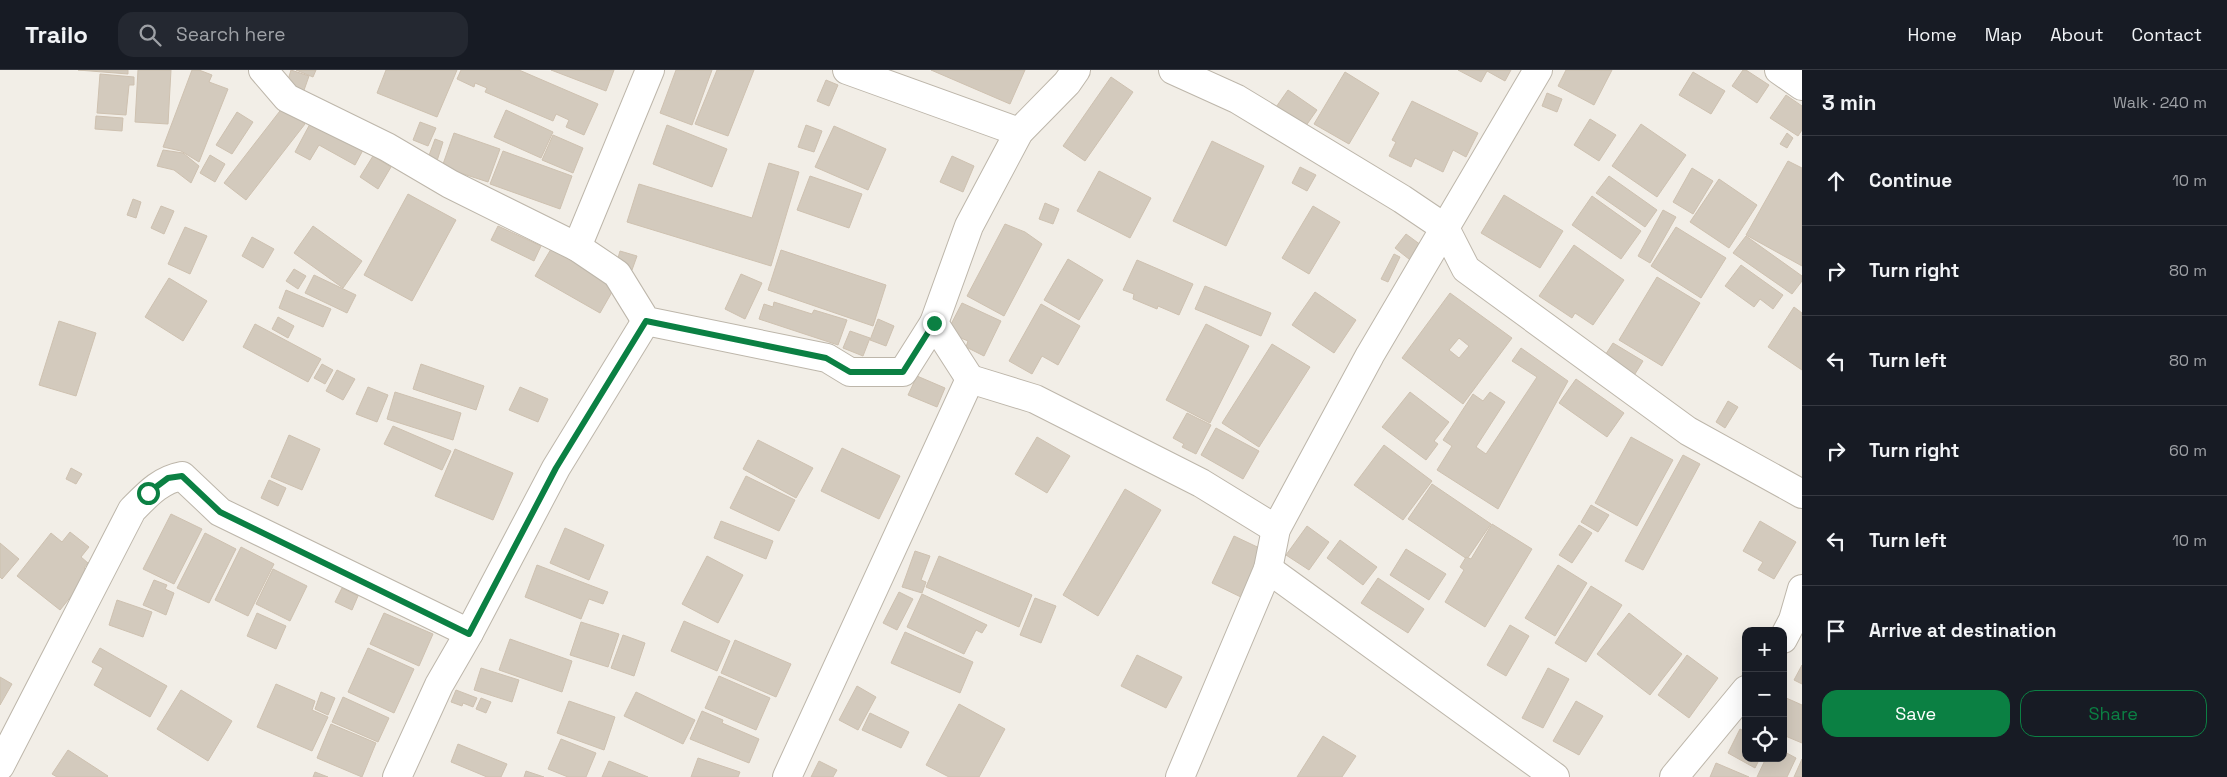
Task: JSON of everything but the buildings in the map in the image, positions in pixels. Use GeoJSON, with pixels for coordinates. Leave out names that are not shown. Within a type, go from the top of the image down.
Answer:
{"type":"FeatureCollection","features":[{"type":"Feature","properties":{"kind":"street"},"geometry":{"type":"LineString","coordinates":[[263,70],[287,98],[387,147],[450,184],[577,247],[617,274],[646,321],[826,358],[850,372],[903,372],[934,323],[969,226],[1019,132],[1076,70]]}},
{"type":"Feature","properties":{"kind":"street"},"geometry":{"type":"LineString","coordinates":[[577,247],[650,70]]}},
{"type":"Feature","properties":{"kind":"street"},"geometry":{"type":"LineString","coordinates":[[847,70],[1019,132]]}},
{"type":"Feature","properties":{"kind":"street"},"geometry":{"type":"LineString","coordinates":[[1173,70],[1237,99],[1402,198],[1446,228],[1466,269],[1688,430],[1802,494]]}},
{"type":"Feature","properties":{"kind":"street"},"geometry":{"type":"LineString","coordinates":[[1180,777],[1268,569],[1276,529],[1370,355],[1538,70]]}},
{"type":"Feature","properties":{"kind":"street"},"geometry":{"type":"LineString","coordinates":[[1779,70],[1802,86]]}},
{"type":"Feature","properties":{"kind":"street"},"geometry":{"type":"LineString","coordinates":[[397,777],[439,685],[469,634],[556,468],[646,321]]}},
{"type":"Feature","properties":{"kind":"street"},"geometry":{"type":"LineString","coordinates":[[934,323],[970,379],[1035,399],[1201,483],[1276,529]]}},
{"type":"Feature","properties":{"kind":"street"},"geometry":{"type":"LineString","coordinates":[[787,777],[970,379]]}},
{"type":"Feature","properties":{"kind":"street"},"geometry":{"type":"LineString","coordinates":[[0,766],[132,510],[148,493],[168,478],[182,476],[220,512],[469,634]]}},
{"type":"Feature","properties":{"kind":"street"},"geometry":{"type":"LineString","coordinates":[[1268,569],[1555,777]]}},
{"type":"Feature","properties":{"kind":"street"},"geometry":{"type":"LineString","coordinates":[[1787,632],[1794,620],[1802,589]]}},
{"type":"Feature","properties":{"kind":"street"},"geometry":{"type":"LineString","coordinates":[[1674,777],[1742,695]]}},
{"type":"Feature","properties":{"kind":"route"},"geometry":{"type":"LineString","coordinates":[[148,493],[168,478],[182,476],[220,512],[469,634],[556,468],[646,321],[826,358],[850,372],[903,372],[934,323]]}}]}
